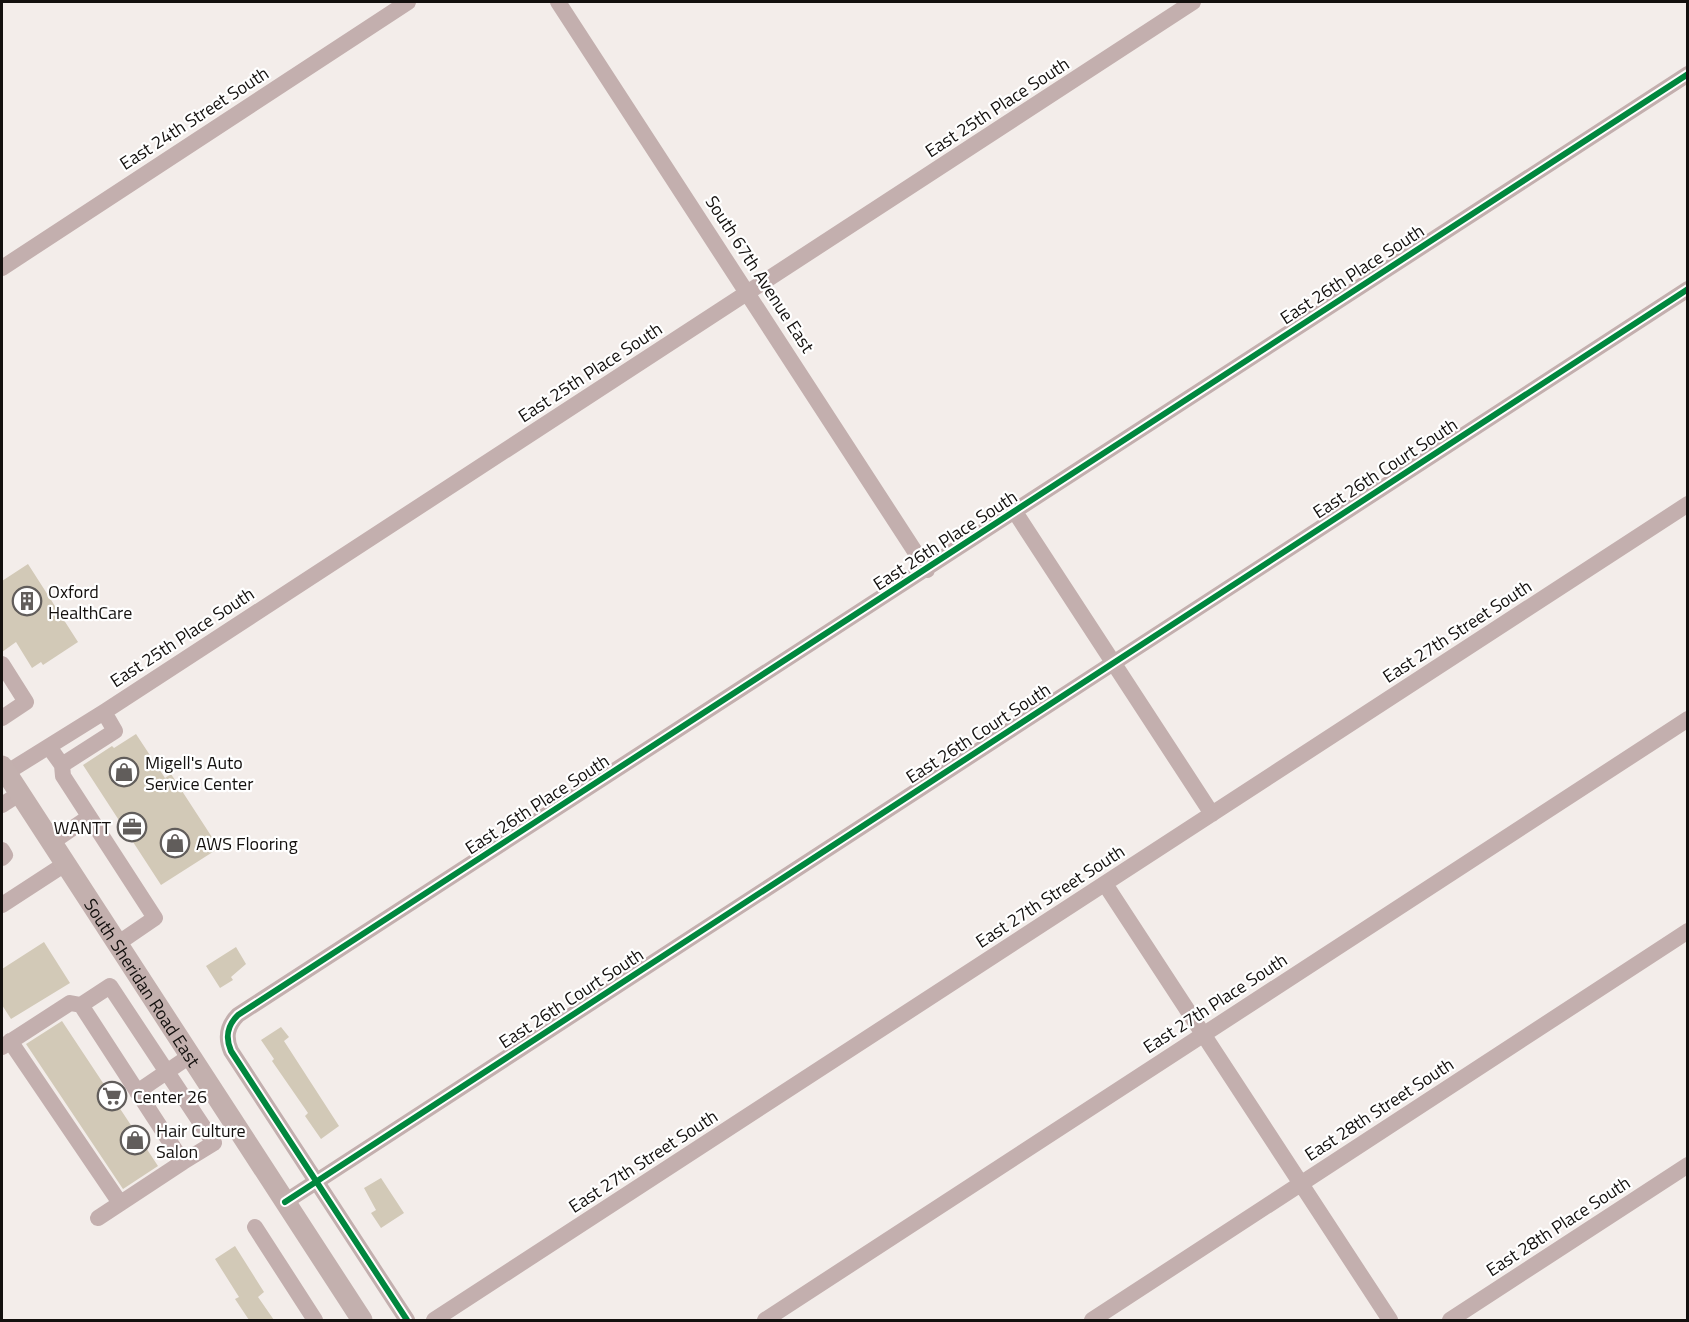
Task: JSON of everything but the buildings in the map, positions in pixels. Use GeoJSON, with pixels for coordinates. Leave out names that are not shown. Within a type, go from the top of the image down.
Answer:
{"type":"FeatureCollection","features":[{"type":"Feature","properties":{"kind":"main road","name":"South Sheridan Road East"},"geometry":{"type":"LineString","coordinates":[[4,770],[362,1320]]}},
{"type":"Feature","properties":{"kind":"street","name":"East 24th Street South"},"geometry":{"type":"LineString","coordinates":[[2,268],[408,2]]}},
{"type":"Feature","properties":{"kind":"street","name":"South 67th Avenue East"},"geometry":{"type":"LineString","coordinates":[[558,2],[927,570]]}},
{"type":"Feature","properties":{"kind":"street","name":"East 25th Place South"},"geometry":{"type":"LineString","coordinates":[[4,770],[49,747],[104,712],[1193,2]]}},
{"type":"Feature","properties":{"kind":"street","name":"East 26th Place South"},"geometry":{"type":"LineString","coordinates":[[317,1181],[231,1051],[227,1036],[231,1022],[238,1016],[1688,74]]}},
{"type":"Feature","properties":{"kind":"street","name":"East 26th Court South"},"geometry":{"type":"LineString","coordinates":[[285,1202],[1688,289]]}},
{"type":"Feature","properties":{"kind":"street","name":"East 27th Street South"},"geometry":{"type":"LineString","coordinates":[[434,1320],[1688,504]]}},
{"type":"Feature","properties":{"kind":"street"},"geometry":{"type":"LineString","coordinates":[[1015,512],[1212,814]]}},
{"type":"Feature","properties":{"kind":"street"},"geometry":{"type":"LineString","coordinates":[[2,664],[26,702],[2,718]]}},
{"type":"Feature","properties":{"kind":"street"},"geometry":{"type":"LineString","coordinates":[[62,765],[115,731],[104,712]]}},
{"type":"Feature","properties":{"kind":"street","name":"East 27th Place South"},"geometry":{"type":"LineString","coordinates":[[765,1320],[1688,719]]}},
{"type":"Feature","properties":{"kind":"street"},"geometry":{"type":"LineString","coordinates":[[49,747],[62,765],[63,776],[88,818],[155,918],[117,944]]}},
{"type":"Feature","properties":{"kind":"street"},"geometry":{"type":"LineString","coordinates":[[2,805],[20,794]]}},
{"type":"Feature","properties":{"kind":"street"},"geometry":{"type":"LineString","coordinates":[[51,843],[88,818]]}},
{"type":"Feature","properties":{"kind":"street"},"geometry":{"type":"LineString","coordinates":[[2,850],[5,855],[2,858]]}},
{"type":"Feature","properties":{"kind":"street"},"geometry":{"type":"LineString","coordinates":[[2,905],[65,864]]}},
{"type":"Feature","properties":{"kind":"street"},"geometry":{"type":"LineString","coordinates":[[1105,884],[1390,1320]]}},
{"type":"Feature","properties":{"kind":"street","name":"East 28th Street South"},"geometry":{"type":"LineString","coordinates":[[1092,1320],[1688,932]]}},
{"type":"Feature","properties":{"kind":"street"},"geometry":{"type":"LineString","coordinates":[[120,1203],[6,1044],[70,1003],[81,1005],[134,970]]}},
{"type":"Feature","properties":{"kind":"street"},"geometry":{"type":"LineString","coordinates":[[98,1218],[213,1143],[110,986]]}},
{"type":"Feature","properties":{"kind":"street"},"geometry":{"type":"LineString","coordinates":[[81,1005],[183,1162]]}},
{"type":"Feature","properties":{"kind":"street"},"geometry":{"type":"LineString","coordinates":[[137,1092],[190,1056]]}},
{"type":"Feature","properties":{"kind":"street","name":"East 28th Place South"},"geometry":{"type":"LineString","coordinates":[[1450,1320],[1688,1165]]}},
{"type":"Feature","properties":{"kind":"street"},"geometry":{"type":"LineString","coordinates":[[317,1181],[407,1320]]}},
{"type":"Feature","properties":{"kind":"street"},"geometry":{"type":"LineString","coordinates":[[255,1227],[315,1320]]}},
{"type":"Feature","properties":{"kind":"cycle path"},"geometry":{"type":"LineString","coordinates":[[407,1320],[231,1051],[228,1032],[231,1023],[238,1015],[1688,74]]}},
{"type":"Feature","properties":{"kind":"cycle path"},"geometry":{"type":"LineString","coordinates":[[285,1202],[1688,289]]}},
{"type":"Feature","properties":{"kind":"place","name":"Oxford HealthCare"},"geometry":{"type":"Point","coordinates":[27,601]}},
{"type":"Feature","properties":{"kind":"place","name":"Migell's Auto Service Center"},"geometry":{"type":"Point","coordinates":[124,772]}},
{"type":"Feature","properties":{"kind":"place","name":"WANTT"},"geometry":{"type":"Point","coordinates":[132,827]}},
{"type":"Feature","properties":{"kind":"place","name":"AWS Flooring"},"geometry":{"type":"Point","coordinates":[175,843]}},
{"type":"Feature","properties":{"kind":"place","name":"Center 26"},"geometry":{"type":"Point","coordinates":[112,1096]}},
{"type":"Feature","properties":{"kind":"place","name":"Hair Culture Salon"},"geometry":{"type":"Point","coordinates":[135,1140]}}]}
